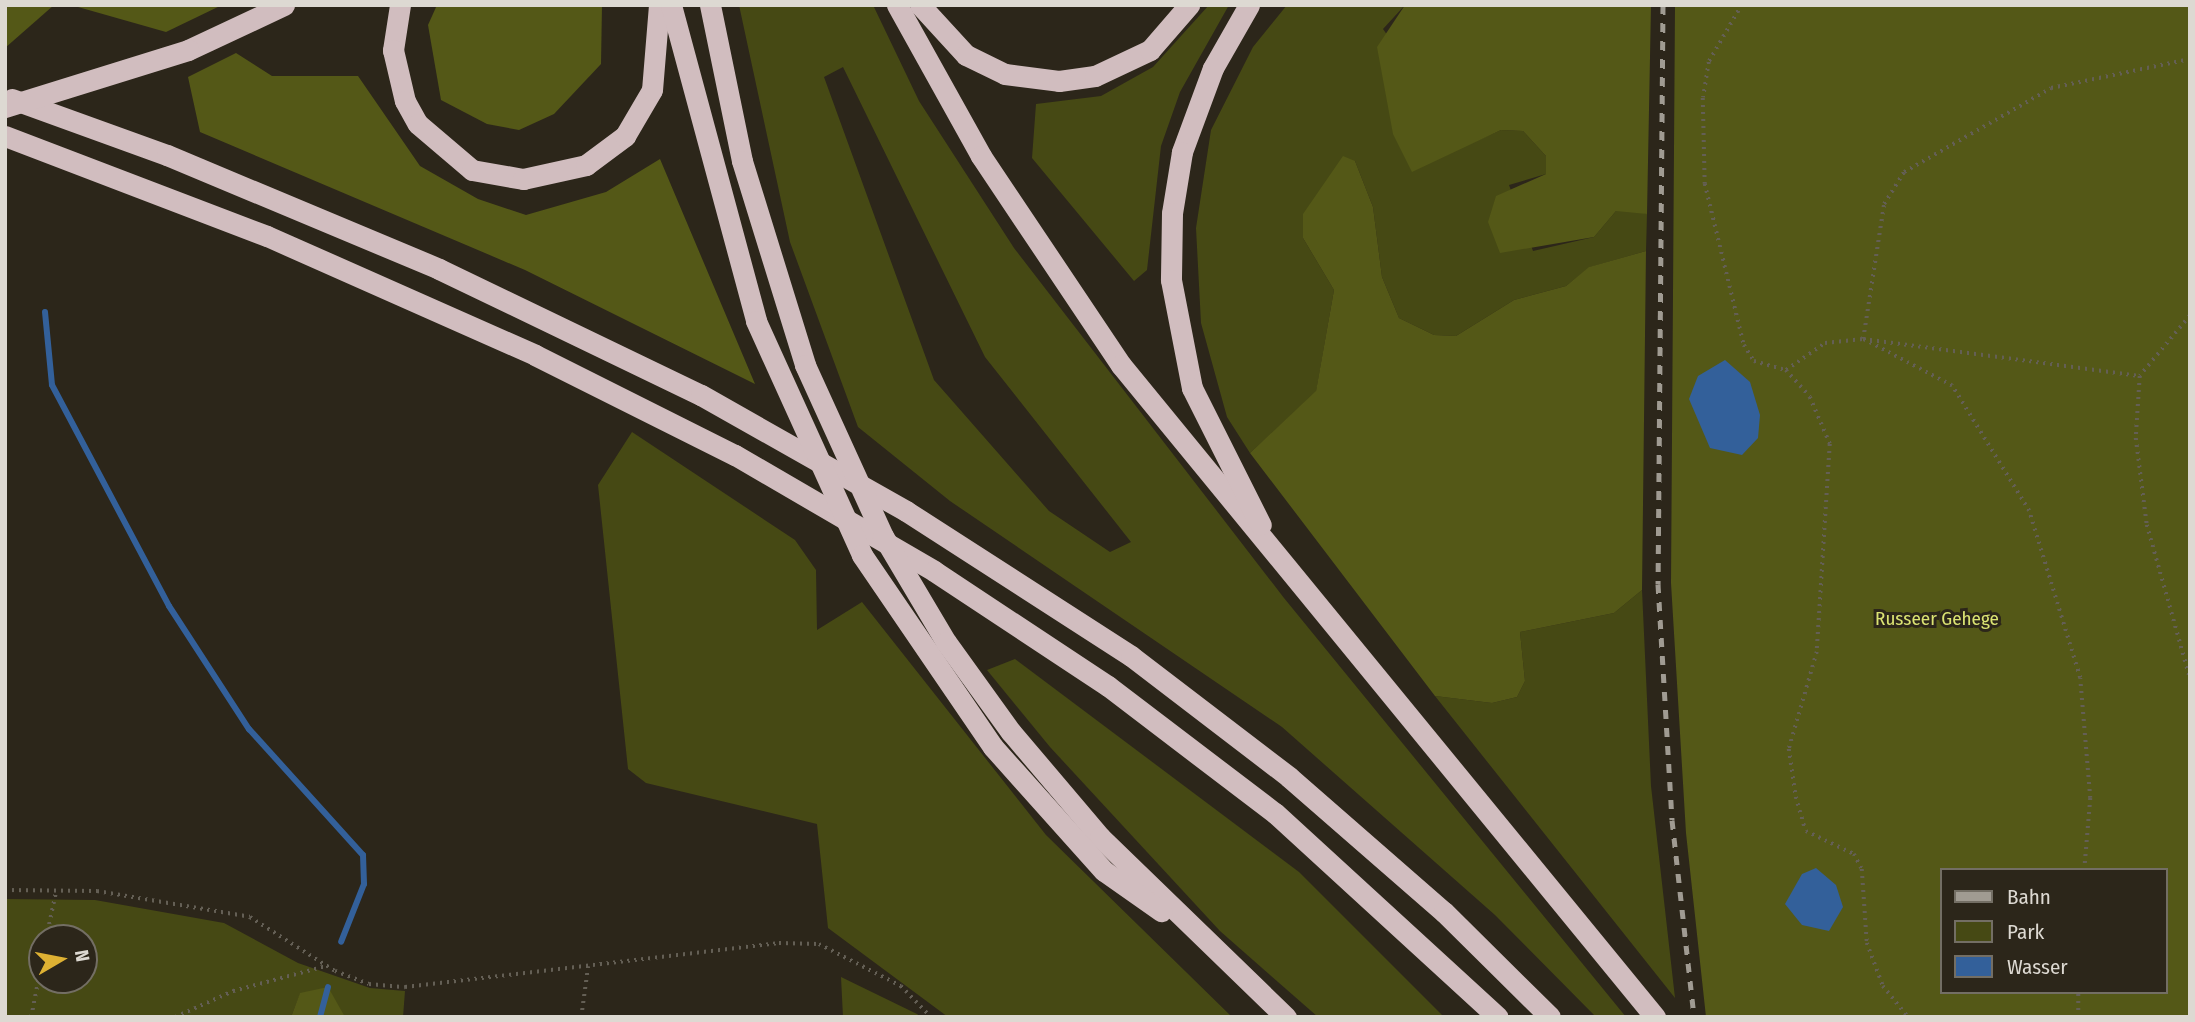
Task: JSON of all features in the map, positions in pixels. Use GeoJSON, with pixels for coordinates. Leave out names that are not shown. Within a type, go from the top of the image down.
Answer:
{"type":"FeatureCollection","features":[{"type":"Feature","properties":{"kind":"highway"},"geometry":{"type":"LineString","coordinates":[[5,107],[188,50],[284,5]]}},
{"type":"Feature","properties":{"kind":"highway"},"geometry":{"type":"LineString","coordinates":[[400,5],[393,50],[405,101],[418,124],[472,170],[534,179],[564,174],[605,154],[641,114],[658,62],[659,5]]}},
{"type":"Feature","properties":{"kind":"highway"},"geometry":{"type":"LineString","coordinates":[[671,5],[713,182],[756,321],[851,534],[933,667],[993,747],[1116,882],[1192,931]]}},
{"type":"Feature","properties":{"kind":"highway"},"geometry":{"type":"LineString","coordinates":[[710,5],[742,161],[805,365],[884,536],[946,642],[1012,732],[1066,799],[1192,931],[1286,1017]]}},
{"type":"Feature","properties":{"kind":"highway"},"geometry":{"type":"LineString","coordinates":[[897,5],[1028,231],[1121,365],[1293,581],[1655,1017]]}},
{"type":"Feature","properties":{"kind":"highway"},"geometry":{"type":"LineString","coordinates":[[920,5],[965,55],[1005,74],[1059,81],[1095,76],[1150,50],[1189,5]]}},
{"type":"Feature","properties":{"kind":"highway"},"geometry":{"type":"LineString","coordinates":[[1249,5],[1213,68],[1185,141],[1172,213],[1171,280],[1184,363],[1203,419],[1293,581]]}},
{"type":"Feature","properties":{"kind":"highway"},"geometry":{"type":"LineString","coordinates":[[5,97],[167,155],[439,269],[701,395],[906,511],[1131,656],[1289,777],[1444,912],[1550,1017]]}},
{"type":"Feature","properties":{"kind":"highway"},"geometry":{"type":"LineString","coordinates":[[5,136],[267,236],[535,355],[734,455],[934,571],[1108,686],[1275,813],[1498,1017]]}},
{"type":"Feature","properties":{"kind":"path"},"geometry":{"type":"LineString","coordinates":[[1742,5],[1709,62],[1703,99],[1705,184],[1744,345],[1754,360],[1786,370],[1810,397],[1830,444],[1817,652],[1789,748],[1796,797],[1806,831],[1858,862],[1867,943],[1883,986],[1908,1017]]}},
{"type":"Feature","properties":{"kind":"path"},"geometry":{"type":"LineString","coordinates":[[1863,338],[1884,204],[1904,172],[2052,88],[2190,60]]}},
{"type":"Feature","properties":{"kind":"path"},"geometry":{"type":"LineString","coordinates":[[2190,316],[2140,376],[2136,438],[2147,525],[2190,678]]}},
{"type":"Feature","properties":{"kind":"path"},"geometry":{"type":"LineString","coordinates":[[1786,370],[1825,343],[1863,338],[2140,376]]}},
{"type":"Feature","properties":{"kind":"path"},"geometry":{"type":"LineString","coordinates":[[1863,338],[1952,386],[2029,511],[2080,678],[2090,798],[2084,868]]}},
{"type":"Feature","properties":{"kind":"path"},"geometry":{"type":"LineString","coordinates":[[5,890],[56,891],[250,916],[326,966],[369,984],[405,987],[818,944],[901,986],[928,1016]]}},
{"type":"Feature","properties":{"kind":"path"},"geometry":{"type":"LineString","coordinates":[[49,924],[56,891]]}},
{"type":"Feature","properties":{"kind":"path"},"geometry":{"type":"LineString","coordinates":[[175,1017],[233,991],[326,966]]}},
{"type":"Feature","properties":{"kind":"path"},"geometry":{"type":"LineString","coordinates":[[581,1017],[588,966]]}},
{"type":"Feature","properties":{"kind":"path"},"geometry":{"type":"LineString","coordinates":[[31,1017],[35,994]]}},
{"type":"Feature","properties":{"kind":"path"},"geometry":{"type":"LineString","coordinates":[[2078,994],[2078,1017]]}},
{"type":"Feature","properties":{"kind":"green space"},"geometry":{"type":"Polygon","coordinates":[[[5,5],[54,5],[5,48],[5,5]]]}},
{"type":"Feature","properties":{"kind":"green space"},"geometry":{"type":"Polygon","coordinates":[[[71,5],[222,5],[166,32],[71,5]]]}},
{"type":"Feature","properties":{"kind":"green space"},"geometry":{"type":"Polygon","coordinates":[[[437,5],[602,5],[601,64],[554,114],[519,130],[487,124],[441,100],[428,25],[437,5]]]}},
{"type":"Feature","properties":{"kind":"green space"},"geometry":{"type":"Polygon","coordinates":[[[739,5],[873,5],[919,101],[1014,248],[1284,598],[1626,1017],[1596,1017],[1495,915],[1282,727],[950,501],[858,427],[790,242],[739,5]],[[843,67],[824,77],[934,380],[1049,511],[1110,552],[1131,542],[985,357],[843,67]]]}},
{"type":"Feature","properties":{"kind":"green space"},"geometry":{"type":"Polygon","coordinates":[[[1209,5],[1229,5],[1180,92],[1161,146],[1147,270],[1134,281],[1032,158],[1036,104],[1101,96],[1153,67],[1209,5]]]}},
{"type":"Feature","properties":{"kind":"green space"},"geometry":{"type":"Polygon","coordinates":[[[1287,5],[1405,5],[1383,29],[1465,146],[1501,130],[1523,131],[1546,156],[1546,174],[1509,185],[1533,251],[1594,237],[1616,211],[1631,209],[1647,214],[1646,251],[1590,267],[1566,286],[1514,300],[1456,336],[1434,335],[1399,318],[1382,277],[1373,207],[1355,161],[1303,238],[1334,290],[1316,392],[1250,453],[1227,417],[1201,323],[1196,228],[1211,130],[1253,47],[1287,5]]]}},
{"type":"Feature","properties":{"kind":"green space"},"geometry":{"type":"Polygon","coordinates":[[[1405,5],[1651,5],[1647,214],[1616,211],[1594,237],[1500,253],[1488,222],[1496,196],[1546,174],[1546,156],[1523,131],[1501,130],[1412,172],[1393,134],[1377,47],[1405,5]]]}},
{"type":"Feature","properties":{"kind":"green space","name":"Russeer Gehege"},"geometry":{"type":"Polygon","coordinates":[[[1675,5],[2190,5],[2190,1017],[1706,1017],[1686,833],[1671,583],[1675,5]]]}},
{"type":"Feature","properties":{"kind":"green space"},"geometry":{"type":"Polygon","coordinates":[[[236,53],[272,76],[358,76],[420,166],[478,199],[526,215],[606,192],[660,159],[755,384],[525,270],[200,132],[188,77],[236,53]]]}},
{"type":"Feature","properties":{"kind":"green space"},"geometry":{"type":"Polygon","coordinates":[[[1343,156],[1355,161],[1373,207],[1382,277],[1399,318],[1434,335],[1456,336],[1514,300],[1566,286],[1589,267],[1646,251],[1642,590],[1614,613],[1520,632],[1525,681],[1517,697],[1492,703],[1435,696],[1250,453],[1316,391],[1334,290],[1303,238],[1303,214],[1343,156]]]}},
{"type":"Feature","properties":{"kind":"green space"},"geometry":{"type":"Polygon","coordinates":[[[632,432],[795,540],[816,570],[817,630],[862,602],[1046,835],[1232,1017],[948,1017],[828,928],[817,824],[646,783],[628,769],[598,485],[632,432]]]}},
{"type":"Feature","properties":{"kind":"green space"},"geometry":{"type":"Polygon","coordinates":[[[1642,590],[1651,786],[1675,998],[1435,696],[1492,703],[1517,697],[1525,681],[1520,632],[1614,613],[1642,590]]]}},
{"type":"Feature","properties":{"kind":"green space"},"geometry":{"type":"Polygon","coordinates":[[[1015,659],[1299,872],[1444,1017],[1318,1017],[1220,931],[1050,747],[987,670],[1015,659]]]}},
{"type":"Feature","properties":{"kind":"green space"},"geometry":{"type":"Polygon","coordinates":[[[5,899],[95,900],[224,923],[298,963],[370,988],[405,991],[403,1017],[345,1017],[300,994],[291,1017],[5,1017],[5,899]]]}},
{"type":"Feature","properties":{"kind":"green space"},"geometry":{"type":"Polygon","coordinates":[[[841,977],[917,1014],[921,1017],[843,1017],[841,977]]]}},
{"type":"Feature","properties":{"kind":"green space"},"geometry":{"type":"Polygon","coordinates":[[[328,987],[345,1017],[291,1017],[300,993],[328,987]]]}},
{"type":"Feature","properties":{"kind":"water"},"geometry":{"type":"Polygon","coordinates":[[[1725,360],[1750,382],[1760,415],[1758,438],[1742,455],[1710,448],[1689,399],[1698,376],[1725,360]]]}},
{"type":"Feature","properties":{"kind":"water"},"geometry":{"type":"Polygon","coordinates":[[[1816,868],[1836,885],[1843,907],[1829,931],[1802,925],[1785,904],[1802,874],[1816,868]]]}},
{"type":"Feature","properties":{"kind":"waterway"},"geometry":{"type":"LineString","coordinates":[[45,312],[52,385],[169,606],[249,729],[363,855],[364,884],[341,942]]}},
{"type":"Feature","properties":{"kind":"waterway"},"geometry":{"type":"LineString","coordinates":[[320,1017],[328,987]]}},
{"type":"Feature","properties":{"kind":"railway"},"geometry":{"type":"LineString","coordinates":[[1663,5],[1658,584],[1672,820],[1694,1017]]}}]}
